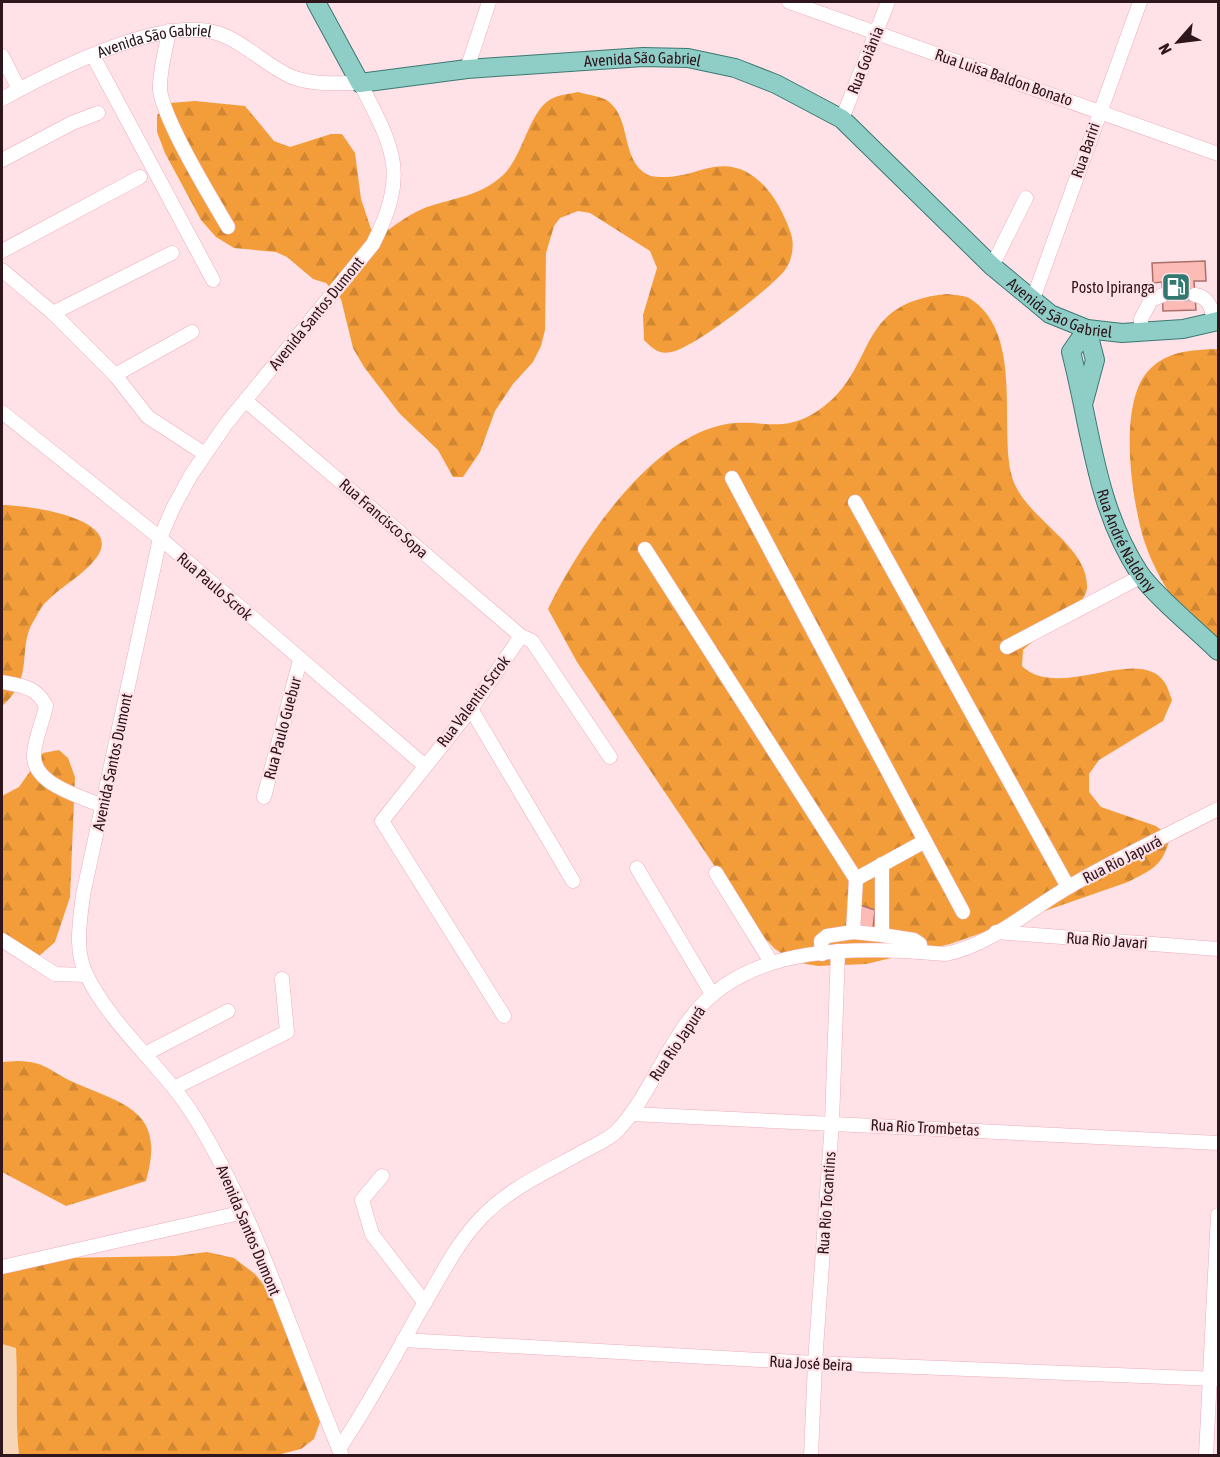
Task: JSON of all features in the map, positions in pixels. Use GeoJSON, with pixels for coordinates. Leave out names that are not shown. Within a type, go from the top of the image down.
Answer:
{"type":"FeatureCollection","features":[{"type":"Feature","properties":{"kind":"main road"},"geometry":{"type":"LineString","coordinates":[[316,2],[360,83]]}},
{"type":"Feature","properties":{"kind":"main road","name":"Avenida São Gabriel"},"geometry":{"type":"LineString","coordinates":[[360,83],[467,69],[643,57],[688,58],[735,68],[777,84],[842,119],[992,266],[1050,314],[1088,329],[1122,333],[1183,329],[1217,322]]}},
{"type":"Feature","properties":{"kind":"main road","name":"Rua André Naldony"},"geometry":{"type":"LineString","coordinates":[[1050,314],[1071,351],[1084,401],[1092,454],[1102,497],[1121,541],[1142,576],[1218,651]]}},
{"type":"Feature","properties":{"kind":"main road"},"geometry":{"type":"LineString","coordinates":[[1071,351],[1088,329]]}},
{"type":"Feature","properties":{"kind":"main road","name":"Rua André Naldony"},"geometry":{"type":"LineString","coordinates":[[1084,401],[1095,360],[1088,329]]}},
{"type":"Feature","properties":{"kind":"main road"},"geometry":{"type":"LineString","coordinates":[[1095,360],[1122,333]]}},
{"type":"Feature","properties":{"kind":"street"},"geometry":{"type":"LineString","coordinates":[[467,69],[489,2]]}},
{"type":"Feature","properties":{"kind":"street","name":"Rua Luisa Baldon Bonato"},"geometry":{"type":"LineString","coordinates":[[789,2],[1218,154]]}},
{"type":"Feature","properties":{"kind":"street","name":"Rua Goiânia"},"geometry":{"type":"LineString","coordinates":[[842,119],[888,2]]}},
{"type":"Feature","properties":{"kind":"street","name":"Rua Bariri"},"geometry":{"type":"LineString","coordinates":[[1033,299],[1099,110],[1140,2]]}},
{"type":"Feature","properties":{"kind":"street","name":"Avenida São Gabriel"},"geometry":{"type":"LineString","coordinates":[[2,99],[93,56],[134,40],[169,31],[192,29],[217,33],[292,76],[318,82],[360,83]]}},
{"type":"Feature","properties":{"kind":"street"},"geometry":{"type":"LineString","coordinates":[[169,31],[160,88],[163,104],[228,227]]}},
{"type":"Feature","properties":{"kind":"street"},"geometry":{"type":"LineString","coordinates":[[2,56],[19,90]]}},
{"type":"Feature","properties":{"kind":"street"},"geometry":{"type":"LineString","coordinates":[[93,56],[213,280]]}},
{"type":"Feature","properties":{"kind":"street","name":"Avenida Santos Dumont"},"geometry":{"type":"LineString","coordinates":[[340,1452],[244,1212],[222,1164],[196,1118],[86,975],[80,954],[79,930],[83,895],[160,538],[174,506],[205,454],[373,244],[389,212],[394,186],[394,162],[386,134],[360,83]]}},
{"type":"Feature","properties":{"kind":"street"},"geometry":{"type":"LineString","coordinates":[[2,160],[72,123],[98,113]]}},
{"type":"Feature","properties":{"kind":"street"},"geometry":{"type":"LineString","coordinates":[[2,251],[140,177]]}},
{"type":"Feature","properties":{"kind":"street"},"geometry":{"type":"LineString","coordinates":[[992,266],[1026,198]]}},
{"type":"Feature","properties":{"kind":"street"},"geometry":{"type":"LineString","coordinates":[[53,313],[172,253]]}},
{"type":"Feature","properties":{"kind":"street"},"geometry":{"type":"LineString","coordinates":[[2,270],[53,313],[115,375],[148,417],[205,454]]}},
{"type":"Feature","properties":{"kind":"street"},"geometry":{"type":"LineString","coordinates":[[1195,295],[1203,296],[1208,301],[1217,322]]}},
{"type":"Feature","properties":{"kind":"street"},"geometry":{"type":"LineString","coordinates":[[1141,332],[1141,319],[1151,300],[1162,296]]}},
{"type":"Feature","properties":{"kind":"street"},"geometry":{"type":"LineString","coordinates":[[115,375],[192,332]]}},
{"type":"Feature","properties":{"kind":"street","name":"Rua Francisco Sopa"},"geometry":{"type":"LineString","coordinates":[[246,400],[521,636],[532,641],[610,758]]}},
{"type":"Feature","properties":{"kind":"street","name":"Rua Paulo Scrok"},"geometry":{"type":"LineString","coordinates":[[2,412],[160,538],[424,765]]}},
{"type":"Feature","properties":{"kind":"street"},"geometry":{"type":"LineString","coordinates":[[732,478],[963,912]]}},
{"type":"Feature","properties":{"kind":"street"},"geometry":{"type":"LineString","coordinates":[[855,502],[1068,887]]}},
{"type":"Feature","properties":{"kind":"street"},"geometry":{"type":"LineString","coordinates":[[645,549],[856,879],[853,932]]}},
{"type":"Feature","properties":{"kind":"street"},"geometry":{"type":"LineString","coordinates":[[1006,647],[1142,576]]}},
{"type":"Feature","properties":{"kind":"street","name":"Rua Valentin Scrok"},"geometry":{"type":"LineString","coordinates":[[504,1016],[382,821],[424,765],[471,709],[521,636]]}},
{"type":"Feature","properties":{"kind":"street","name":"Rua Paulo Guebur"},"geometry":{"type":"LineString","coordinates":[[264,797],[300,660]]}},
{"type":"Feature","properties":{"kind":"street"},"geometry":{"type":"LineString","coordinates":[[2,682],[29,687],[41,695],[46,706],[34,757],[39,771],[49,782],[102,806]]}},
{"type":"Feature","properties":{"kind":"street"},"geometry":{"type":"LineString","coordinates":[[471,709],[573,881]]}},
{"type":"Feature","properties":{"kind":"street","name":"Rua Rio Japurá"},"geometry":{"type":"LineString","coordinates":[[340,1452],[368,1407],[459,1244],[483,1216],[506,1196],[616,1132],[632,1114],[691,1017],[712,994],[737,976],[771,962],[838,951],[945,954],[958,951],[996,932],[1068,887],[1218,809]]}},
{"type":"Feature","properties":{"kind":"street"},"geometry":{"type":"LineString","coordinates":[[856,879],[925,841]]}},
{"type":"Feature","properties":{"kind":"street"},"geometry":{"type":"LineString","coordinates":[[882,864],[882,935]]}},
{"type":"Feature","properties":{"kind":"street"},"geometry":{"type":"LineString","coordinates":[[637,868],[712,994]]}},
{"type":"Feature","properties":{"kind":"street"},"geometry":{"type":"LineString","coordinates":[[716,873],[771,962]]}},
{"type":"Feature","properties":{"kind":"street"},"geometry":{"type":"LineString","coordinates":[[822,954],[821,941],[826,936],[853,932],[914,940],[920,944],[921,952]]}},
{"type":"Feature","properties":{"kind":"street","name":"Rua Rio Javari"},"geometry":{"type":"LineString","coordinates":[[996,932],[1218,949]]}},
{"type":"Feature","properties":{"kind":"street"},"geometry":{"type":"LineString","coordinates":[[2,940],[55,974],[86,975]]}},
{"type":"Feature","properties":{"kind":"street","name":"Rua Rio Tocantins"},"geometry":{"type":"LineString","coordinates":[[812,1455],[815,1363],[832,1122],[838,951]]}},
{"type":"Feature","properties":{"kind":"street"},"geometry":{"type":"LineString","coordinates":[[174,1088],[287,1032],[282,979]]}},
{"type":"Feature","properties":{"kind":"street"},"geometry":{"type":"LineString","coordinates":[[145,1054],[228,1011]]}},
{"type":"Feature","properties":{"kind":"street","name":"Rua Rio Trombetas"},"geometry":{"type":"LineString","coordinates":[[632,1114],[832,1122],[1218,1143]]}},
{"type":"Feature","properties":{"kind":"street"},"geometry":{"type":"LineString","coordinates":[[382,1176],[362,1200],[372,1234],[425,1303]]}},
{"type":"Feature","properties":{"kind":"street"},"geometry":{"type":"LineString","coordinates":[[2,1267],[244,1212]]}},
{"type":"Feature","properties":{"kind":"street"},"geometry":{"type":"LineString","coordinates":[[1206,1455],[1215,1379],[1218,1215]]}},
{"type":"Feature","properties":{"kind":"street","name":"Rua José Beira"},"geometry":{"type":"LineString","coordinates":[[404,1341],[815,1363],[1215,1379]]}},
{"type":"Feature","properties":{"kind":"shaded area"},"geometry":{"type":"Polygon","coordinates":[[[2,1344],[16,1347],[19,1455],[2,1456],[2,1344]]]}},
{"type":"Feature","properties":{"kind":"green space"},"geometry":{"type":"Polygon","coordinates":[[[578,92],[605,99],[615,109],[624,128],[633,160],[648,175],[672,177],[728,166],[752,175],[771,194],[785,218],[793,246],[791,256],[788,266],[777,279],[731,317],[682,348],[663,353],[644,340],[643,315],[657,268],[650,251],[590,213],[578,211],[560,218],[554,226],[546,253],[545,330],[541,346],[533,362],[513,384],[495,411],[480,452],[463,477],[453,477],[438,450],[400,414],[364,367],[353,348],[341,299],[326,283],[313,279],[287,257],[276,252],[234,248],[216,237],[201,220],[165,153],[157,132],[157,115],[170,103],[195,101],[245,106],[274,141],[290,147],[331,134],[342,134],[355,153],[361,199],[371,229],[384,233],[421,209],[466,196],[494,183],[516,157],[531,124],[543,105],[551,99],[578,92]]]}},
{"type":"Feature","properties":{"kind":"green space"},"geometry":{"type":"Polygon","coordinates":[[[947,294],[969,298],[986,313],[997,332],[1006,378],[1008,452],[1011,473],[1017,489],[1027,503],[1066,543],[1085,572],[1087,588],[1078,605],[1023,650],[1022,666],[1037,675],[1056,678],[1137,669],[1153,672],[1165,683],[1172,700],[1163,721],[1099,760],[1089,774],[1089,792],[1101,807],[1156,826],[1170,837],[1164,854],[1156,866],[1128,882],[950,944],[866,964],[818,966],[795,962],[775,949],[759,932],[577,662],[548,609],[561,583],[597,527],[643,473],[668,452],[695,435],[722,425],[782,424],[805,418],[838,394],[851,376],[870,340],[895,310],[917,300],[947,294]]]}},
{"type":"Feature","properties":{"kind":"green space"},"geometry":{"type":"Polygon","coordinates":[[[1218,349],[1218,663],[1169,592],[1152,562],[1136,506],[1132,481],[1130,429],[1139,384],[1150,369],[1165,358],[1174,355],[1218,349]]]}},
{"type":"Feature","properties":{"kind":"green space"},"geometry":{"type":"Polygon","coordinates":[[[2,505],[49,511],[68,516],[85,523],[97,532],[102,543],[97,557],[91,564],[43,605],[28,632],[19,685],[2,706],[2,505]]]}},
{"type":"Feature","properties":{"kind":"green space"},"geometry":{"type":"Polygon","coordinates":[[[59,750],[68,758],[75,777],[70,897],[55,942],[39,956],[2,943],[2,796],[19,787],[43,753],[59,750]]]}},
{"type":"Feature","properties":{"kind":"green space"},"geometry":{"type":"Polygon","coordinates":[[[18,1061],[42,1065],[73,1082],[110,1097],[137,1114],[146,1125],[150,1139],[151,1158],[146,1181],[66,1206],[2,1172],[2,1062],[18,1061]]]}},
{"type":"Feature","properties":{"kind":"green space"},"geometry":{"type":"Polygon","coordinates":[[[207,1252],[234,1258],[255,1274],[286,1311],[318,1399],[320,1422],[314,1439],[301,1449],[277,1455],[19,1455],[16,1348],[2,1344],[2,1259],[175,1256],[207,1252]]]}},
{"type":"Feature","properties":{"kind":"building"},"geometry":{"type":"Polygon","coordinates":[[[1205,261],[1206,281],[1194,281],[1196,310],[1163,311],[1162,282],[1153,283],[1152,263],[1205,261]]]}},
{"type":"Feature","properties":{"kind":"building"},"geometry":{"type":"Polygon","coordinates":[[[860,905],[875,910],[873,928],[860,929],[860,905]]]}},
{"type":"Feature","properties":{"kind":"tunnel"},"geometry":{"type":"LineString","coordinates":[[1163,295],[1195,295]]}},
{"type":"Feature","properties":{"kind":"place","name":"Posto Ipiranga"},"geometry":{"type":"Point","coordinates":[1176,287]}}]}
